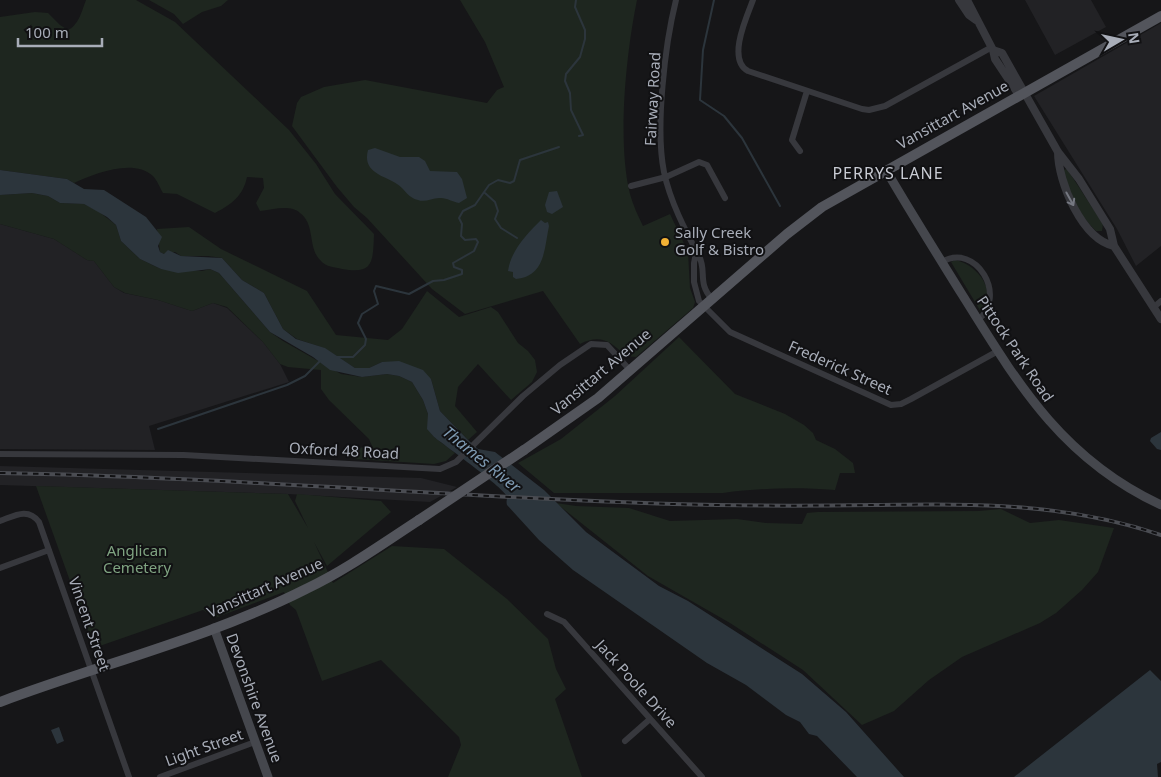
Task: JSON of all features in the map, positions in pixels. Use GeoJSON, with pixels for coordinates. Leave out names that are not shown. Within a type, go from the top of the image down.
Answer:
{"type":"FeatureCollection","features":[{"type":"Feature","properties":{"kind":"main road","name":"Vansittart Avenue"},"geometry":{"type":"LineString","coordinates":[[0,702],[214,628],[307,589],[338,572],[568,421],[806,219],[838,196],[1161,16]]}},
{"type":"Feature","properties":{"kind":"main road","name":"Pittock Park Road"},"geometry":{"type":"LineString","coordinates":[[886,170],[978,320],[1033,403],[1066,440],[1117,480],[1161,505]]}},
{"type":"Feature","properties":{"kind":"main road","name":"Devonshire Avenue"},"geometry":{"type":"LineString","coordinates":[[214,628],[268,777]]}},
{"type":"Feature","properties":{"kind":"street","name":"Fairway Road"},"geometry":{"type":"LineString","coordinates":[[676,0],[661,121],[666,177],[675,207],[700,258],[702,284],[708,302],[699,301],[695,288],[694,263],[696,253]]}},
{"type":"Feature","properties":{"kind":"street"},"geometry":{"type":"LineString","coordinates":[[752,0],[737,52],[739,64],[745,70],[862,109],[878,109],[993,48]]}},
{"type":"Feature","properties":{"kind":"street"},"geometry":{"type":"LineString","coordinates":[[959,0],[969,15],[976,20],[993,48],[1002,53],[1022,93],[1058,152],[1072,168],[1104,220],[1111,233],[1114,246],[1161,319]]}},
{"type":"Feature","properties":{"kind":"street"},"geometry":{"type":"LineString","coordinates":[[967,0],[975,11],[976,20]]}},
{"type":"Feature","properties":{"kind":"street"},"geometry":{"type":"LineString","coordinates":[[800,152],[792,140],[807,91]]}},
{"type":"Feature","properties":{"kind":"street"},"geometry":{"type":"LineString","coordinates":[[1058,152],[1060,175],[1072,203],[1092,232],[1104,244],[1114,246]]}},
{"type":"Feature","properties":{"kind":"street"},"geometry":{"type":"LineString","coordinates":[[630,186],[666,177],[693,163],[703,163],[710,169],[725,198]]}},
{"type":"Feature","properties":{"kind":"street"},"geometry":{"type":"LineString","coordinates":[[942,262],[952,257],[965,259],[976,265],[985,276],[991,289],[990,301],[986,313],[978,320]]}},
{"type":"Feature","properties":{"kind":"street"},"geometry":{"type":"LineString","coordinates":[[1154,307],[1161,301]]}},
{"type":"Feature","properties":{"kind":"street","name":"Frederick Street"},"geometry":{"type":"LineString","coordinates":[[708,302],[730,332],[739,337],[894,405],[911,399],[998,351]]}},
{"type":"Feature","properties":{"kind":"street","name":"Oxford 48 Road"},"geometry":{"type":"LineString","coordinates":[[0,454],[193,455],[440,469],[456,462],[541,380],[591,344],[607,345],[630,369]]}},
{"type":"Feature","properties":{"kind":"street","name":"Vincent Street"},"geometry":{"type":"LineString","coordinates":[[0,521],[21,514],[34,516],[39,522],[129,777]]}},
{"type":"Feature","properties":{"kind":"street"},"geometry":{"type":"LineString","coordinates":[[0,568],[49,550]]}},
{"type":"Feature","properties":{"kind":"street","name":"Jack Poole Drive"},"geometry":{"type":"LineString","coordinates":[[547,614],[564,622],[702,777]]}},
{"type":"Feature","properties":{"kind":"street"},"geometry":{"type":"LineString","coordinates":[[625,741],[650,718]]}},
{"type":"Feature","properties":{"kind":"street","name":"Light Street"},"geometry":{"type":"LineString","coordinates":[[160,777],[255,742]]}},
{"type":"Feature","properties":{"kind":"shaded area"},"geometry":{"type":"Polygon","coordinates":[[[1025,0],[1091,0],[1106,27],[1055,55],[1025,0]]]}},
{"type":"Feature","properties":{"kind":"shaded area"},"geometry":{"type":"Polygon","coordinates":[[[1161,23],[1161,246],[1136,266],[1117,229],[1034,96],[1161,23]]]}},
{"type":"Feature","properties":{"kind":"shaded area"},"geometry":{"type":"Polygon","coordinates":[[[0,224],[54,239],[87,260],[94,261],[114,287],[124,293],[158,300],[192,311],[213,303],[227,308],[263,342],[280,364],[289,382],[149,426],[155,450],[0,449],[0,224]]]}},
{"type":"Feature","properties":{"kind":"shaded area"},"geometry":{"type":"Polygon","coordinates":[[[0,466],[421,478],[457,487],[430,502],[288,494],[0,485],[0,466]]]}},
{"type":"Feature","properties":{"kind":"green space"},"geometry":{"type":"Polygon","coordinates":[[[86,0],[136,0],[175,22],[289,130],[316,164],[335,194],[374,234],[370,264],[366,268],[353,270],[342,269],[323,263],[314,250],[308,224],[300,213],[286,208],[260,211],[256,203],[264,188],[263,178],[247,177],[243,189],[236,199],[215,213],[177,194],[163,193],[153,176],[135,168],[114,169],[74,183],[67,179],[0,170],[0,17],[35,12],[48,13],[68,30],[75,25],[86,0]]]}},
{"type":"Feature","properties":{"kind":"green space"},"geometry":{"type":"Polygon","coordinates":[[[149,0],[228,0],[221,6],[202,12],[183,24],[174,14],[149,0]]]}},
{"type":"Feature","properties":{"kind":"green space"},"geometry":{"type":"Polygon","coordinates":[[[460,0],[637,0],[629,46],[624,97],[624,149],[630,194],[643,226],[670,214],[688,252],[690,288],[695,302],[693,308],[636,357],[625,356],[615,346],[599,339],[580,344],[543,291],[465,314],[432,289],[367,218],[354,207],[292,126],[297,103],[301,97],[324,87],[365,80],[487,103],[497,90],[504,87],[485,42],[460,0]]]}},
{"type":"Feature","properties":{"kind":"green space"},"geometry":{"type":"Polygon","coordinates":[[[1067,169],[1103,224],[1102,231],[1096,231],[1090,225],[1075,203],[1063,170],[1067,169]]]}},
{"type":"Feature","properties":{"kind":"green space"},"geometry":{"type":"Polygon","coordinates":[[[32,193],[48,196],[60,203],[84,204],[98,211],[116,225],[121,241],[140,259],[161,269],[202,271],[210,269],[219,273],[270,332],[341,374],[362,377],[387,374],[399,376],[412,382],[423,400],[428,414],[428,429],[434,437],[455,453],[446,461],[434,464],[354,459],[358,448],[372,446],[369,439],[329,400],[321,389],[321,370],[288,367],[280,364],[263,342],[227,307],[213,303],[192,311],[158,300],[125,293],[114,287],[94,261],[87,260],[54,239],[0,224],[0,195],[32,193]]]}},
{"type":"Feature","properties":{"kind":"green space"},"geometry":{"type":"Polygon","coordinates":[[[189,227],[221,249],[307,291],[336,335],[388,340],[402,329],[427,291],[459,317],[491,307],[498,312],[518,343],[535,360],[537,372],[532,382],[511,400],[478,364],[458,387],[455,406],[477,432],[468,440],[440,411],[431,379],[382,362],[369,368],[355,368],[324,348],[297,339],[283,329],[264,293],[242,280],[222,258],[181,256],[175,252],[164,254],[160,252],[157,229],[189,227]]]}},
{"type":"Feature","properties":{"kind":"green space"},"geometry":{"type":"Polygon","coordinates":[[[955,260],[971,267],[983,280],[988,296],[981,312],[951,262],[955,260]]]}},
{"type":"Feature","properties":{"kind":"green space"},"geometry":{"type":"Polygon","coordinates":[[[679,337],[735,394],[785,414],[804,425],[813,433],[816,440],[835,449],[853,463],[855,473],[840,473],[835,490],[793,488],[723,493],[554,493],[518,463],[561,439],[615,396],[679,337]]]}},
{"type":"Feature","properties":{"kind":"green space","name":"Anglican Cemetery"},"geometry":{"type":"Polygon","coordinates":[[[36,486],[288,494],[308,528],[295,501],[297,494],[381,501],[391,512],[327,566],[314,542],[333,583],[392,546],[444,549],[507,599],[548,639],[556,669],[566,689],[555,699],[582,777],[448,777],[461,745],[459,737],[381,660],[322,681],[296,610],[290,605],[284,592],[215,618],[203,610],[94,648],[36,486]]]}},
{"type":"Feature","properties":{"kind":"green space"},"geometry":{"type":"Polygon","coordinates":[[[556,503],[576,506],[629,508],[670,521],[737,519],[766,523],[802,524],[807,513],[818,512],[979,511],[1001,509],[1030,523],[1059,520],[1114,528],[1098,572],[1082,590],[1056,613],[1040,623],[962,657],[929,680],[894,711],[862,725],[803,670],[730,623],[648,576],[556,503]]]}},
{"type":"Feature","properties":{"kind":"water"},"geometry":{"type":"Polygon","coordinates":[[[375,148],[400,157],[419,157],[425,161],[430,171],[457,172],[462,179],[467,198],[459,203],[443,198],[424,201],[412,197],[397,184],[371,168],[367,158],[368,150],[375,148]]]}},
{"type":"Feature","properties":{"kind":"water","name":"Thames River"},"geometry":{"type":"Polygon","coordinates":[[[0,170],[67,179],[84,189],[104,190],[146,217],[162,237],[158,246],[160,252],[164,254],[168,250],[181,256],[222,258],[242,280],[264,293],[283,329],[296,339],[325,348],[355,368],[369,368],[382,362],[399,361],[423,370],[431,379],[440,411],[478,449],[495,452],[544,490],[586,532],[659,586],[688,601],[802,674],[846,712],[904,777],[857,777],[817,736],[809,734],[800,722],[786,715],[746,685],[707,663],[573,570],[539,540],[507,505],[507,497],[497,485],[434,437],[427,429],[428,414],[423,400],[412,382],[399,376],[387,374],[362,377],[330,370],[313,357],[270,332],[219,273],[210,269],[178,273],[161,269],[140,259],[121,241],[116,225],[107,217],[84,204],[60,203],[48,196],[32,193],[0,195],[0,170]]]}},
{"type":"Feature","properties":{"kind":"water"},"geometry":{"type":"Polygon","coordinates":[[[557,191],[563,207],[552,214],[547,212],[545,205],[549,192],[557,191]]]}},
{"type":"Feature","properties":{"kind":"water"},"geometry":{"type":"Polygon","coordinates":[[[541,220],[545,223],[548,222],[549,226],[542,260],[533,273],[516,279],[513,277],[513,272],[508,271],[512,256],[525,237],[541,220]]]}},
{"type":"Feature","properties":{"kind":"water"},"geometry":{"type":"Polygon","coordinates":[[[1161,432],[1161,450],[1157,449],[1150,441],[1151,438],[1161,432]]]}},
{"type":"Feature","properties":{"kind":"water"},"geometry":{"type":"Polygon","coordinates":[[[1150,670],[1161,681],[1161,762],[1157,764],[1158,777],[1014,777],[1150,670]]]}},
{"type":"Feature","properties":{"kind":"water"},"geometry":{"type":"Polygon","coordinates":[[[59,727],[64,741],[57,744],[51,730],[59,727]]]}},
{"type":"Feature","properties":{"kind":"waterway"},"geometry":{"type":"LineString","coordinates":[[576,0],[575,7],[585,30],[585,39],[580,57],[566,74],[565,81],[570,93],[571,110],[583,135],[579,136]]}},
{"type":"Feature","properties":{"kind":"waterway"},"geometry":{"type":"LineString","coordinates":[[714,0],[703,50],[700,100],[724,116],[742,138],[780,206]]}},
{"type":"Feature","properties":{"kind":"waterway"},"geometry":{"type":"LineString","coordinates":[[336,357],[353,357],[365,345],[366,339],[358,323],[362,314],[378,304],[374,291],[376,286],[409,294],[433,281],[444,280],[462,274],[462,270],[454,267],[453,263],[474,251],[478,242],[476,239],[465,240],[461,236],[462,224],[459,218],[463,211],[475,205],[489,185],[498,180],[510,183],[514,181],[520,160],[559,147]]}},
{"type":"Feature","properties":{"kind":"waterway"},"geometry":{"type":"LineString","coordinates":[[485,193],[495,202],[498,211],[495,219],[501,228],[517,238]]}},
{"type":"Feature","properties":{"kind":"waterway"},"geometry":{"type":"LineString","coordinates":[[158,429],[287,385],[305,376],[321,360]]}},
{"type":"Feature","properties":{"kind":"railway"},"geometry":{"type":"LineString","coordinates":[[0,473],[84,475],[673,504],[772,506],[983,505],[1018,507],[1089,516],[1161,535]]}},
{"type":"Feature","properties":{"kind":"place","name":"Sally Creek Golf & Bistro"},"geometry":{"type":"Point","coordinates":[665,242]}},
{"type":"Feature","properties":{"kind":"district","name":"PERRYS LANE"},"geometry":{"type":"Point","coordinates":[888,173]}}]}
